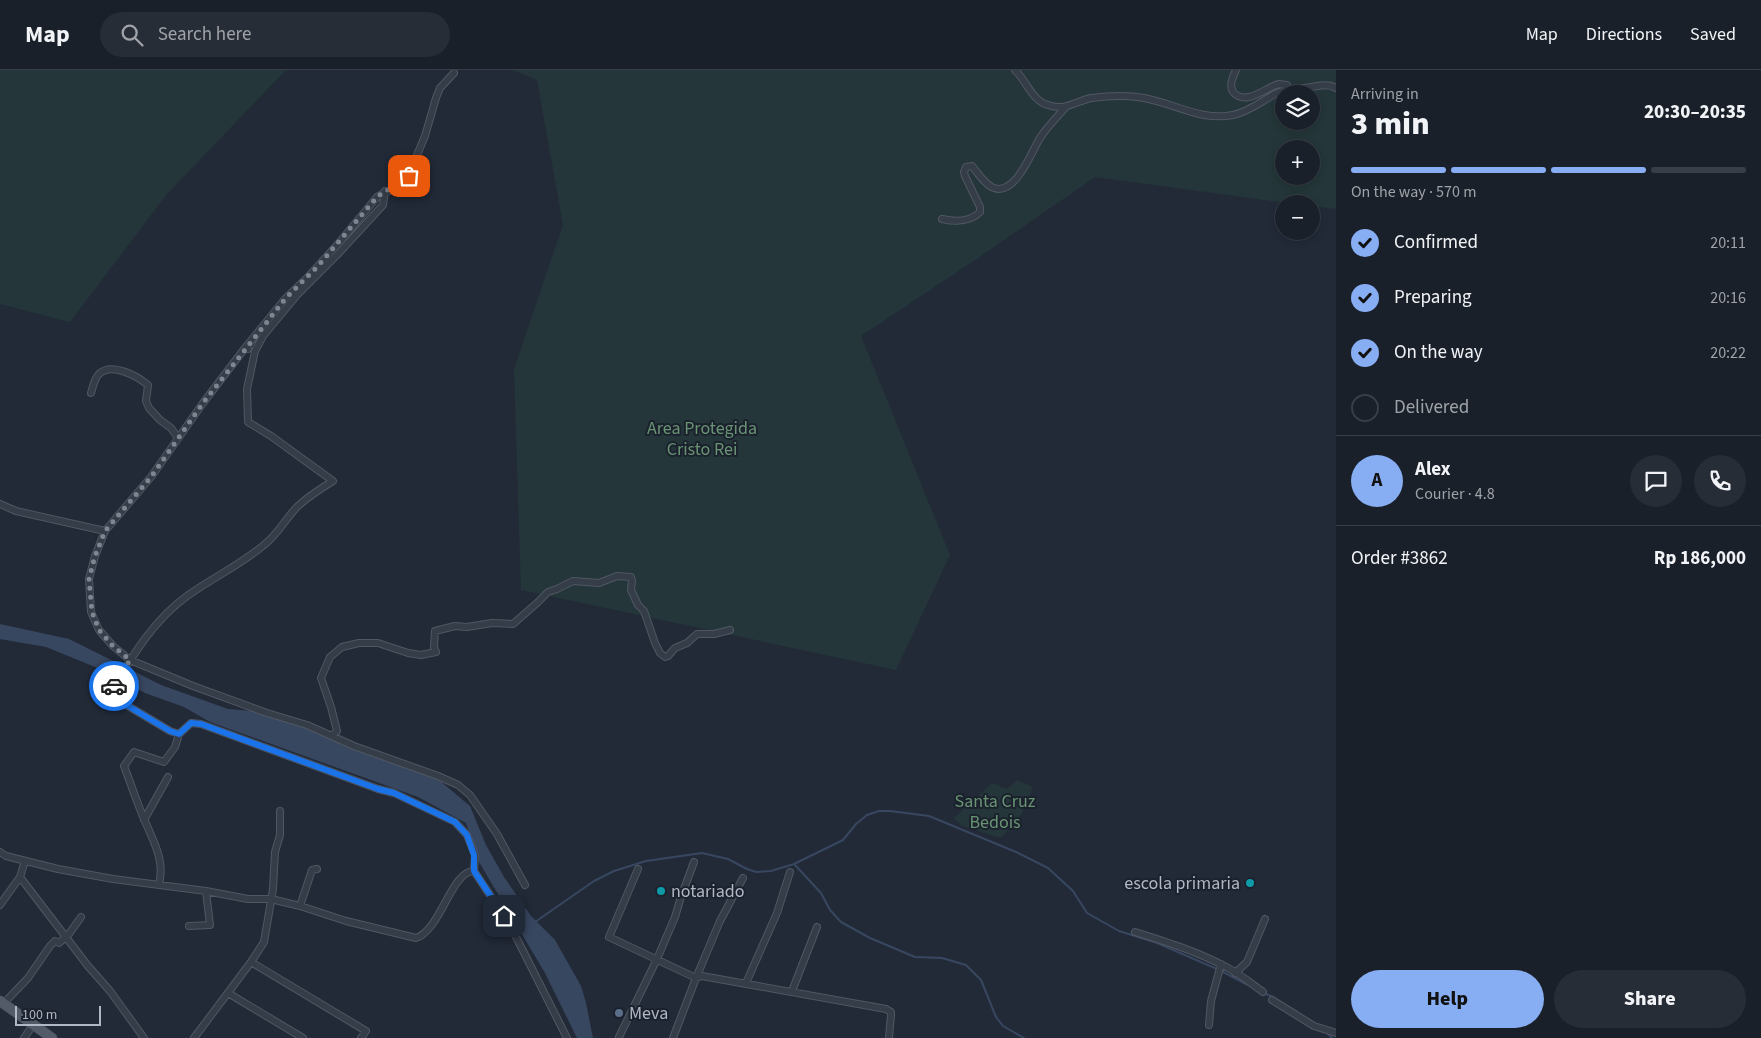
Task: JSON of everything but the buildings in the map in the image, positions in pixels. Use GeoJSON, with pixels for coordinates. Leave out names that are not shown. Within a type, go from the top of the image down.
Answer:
{"type":"FeatureCollection","features":[{"type":"Feature","properties":{"kind":"main road"},"geometry":{"type":"LineString","coordinates":[[2,1002],[52,1038]]}},
{"type":"Feature","properties":{"kind":"street"},"geometry":{"type":"LineString","coordinates":[[1015,70],[1022,76],[1038,100],[1046,105],[1065,108]]}},
{"type":"Feature","properties":{"kind":"street"},"geometry":{"type":"LineString","coordinates":[[1236,70],[1231,86],[1233,92],[1238,96],[1257,94],[1275,86]]}},
{"type":"Feature","properties":{"kind":"street"},"geometry":{"type":"LineString","coordinates":[[454,73],[440,88],[425,136],[406,182],[403,185],[385,191],[377,197],[308,277],[285,299],[245,348],[151,477],[105,531],[95,556],[89,579],[92,612],[99,630],[129,662],[229,700],[307,725],[354,746],[438,776],[458,786],[470,796],[497,834],[525,885]]}},
{"type":"Feature","properties":{"kind":"street"},"geometry":{"type":"LineString","coordinates":[[1320,85],[1326,84],[1336,88]]}},
{"type":"Feature","properties":{"kind":"street"},"geometry":{"type":"LineString","coordinates":[[942,219],[950,221],[966,220],[980,212],[980,207],[965,176],[966,167],[972,166],[991,187],[998,189],[1006,187],[1025,168],[1038,141],[1065,108],[1090,98],[1137,96],[1162,102],[1192,113],[1233,115],[1275,94]]}},
{"type":"Feature","properties":{"kind":"street"},"geometry":{"type":"LineString","coordinates":[[179,734],[170,731],[118,700],[112,694],[114,687],[147,634],[185,597],[248,558],[266,543],[296,508],[333,481],[271,436],[248,422],[247,389],[255,350],[264,336],[296,295],[378,211],[385,202],[385,191]]}},
{"type":"Feature","properties":{"kind":"street"},"geometry":{"type":"LineString","coordinates":[[245,348],[255,350]]}},
{"type":"Feature","properties":{"kind":"street"},"geometry":{"type":"LineString","coordinates":[[91,393],[98,375],[106,370],[123,371],[148,385],[146,401],[160,420],[171,428],[178,438]]}},
{"type":"Feature","properties":{"kind":"street"},"geometry":{"type":"LineString","coordinates":[[0,504],[16,512],[105,531]]}},
{"type":"Feature","properties":{"kind":"street"},"geometry":{"type":"LineString","coordinates":[[332,736],[336,731],[331,707],[321,678],[330,656],[342,647],[359,643],[378,643],[408,653],[421,655],[436,652],[434,647],[435,631],[455,626],[466,627],[492,623],[513,624],[548,592],[558,589],[573,580],[599,583],[618,576],[631,576],[631,590],[638,605],[644,611],[660,653],[665,657],[697,634],[714,634],[730,630]]}},
{"type":"Feature","properties":{"kind":"street"},"geometry":{"type":"LineString","coordinates":[[159,885],[161,875],[157,846],[144,820],[124,766],[134,752],[164,762],[175,747],[179,734],[191,723],[201,724],[378,789],[394,793],[455,822],[467,835],[474,855],[474,871],[511,927],[567,1038]]}},
{"type":"Feature","properties":{"kind":"street"},"geometry":{"type":"LineString","coordinates":[[144,820],[168,778]]}},
{"type":"Feature","properties":{"kind":"street"},"geometry":{"type":"LineString","coordinates":[[194,1038],[264,942],[273,889],[275,852],[280,835],[280,811]]}},
{"type":"Feature","properties":{"kind":"street"},"geometry":{"type":"LineString","coordinates":[[0,852],[6,856],[67,871],[248,899],[271,899],[346,921],[416,938],[424,934],[461,877],[469,871],[474,871]]}},
{"type":"Feature","properties":{"kind":"street"},"geometry":{"type":"LineString","coordinates":[[0,905],[20,877],[25,861]]}},
{"type":"Feature","properties":{"kind":"street"},"geometry":{"type":"LineString","coordinates":[[619,1037],[657,959],[694,862]]}},
{"type":"Feature","properties":{"kind":"street"},"geometry":{"type":"LineString","coordinates":[[300,906],[312,870],[317,869]]}},
{"type":"Feature","properties":{"kind":"street"},"geometry":{"type":"LineString","coordinates":[[638,869],[609,937],[696,978],[702,976],[710,977],[725,982],[746,983],[889,1010],[892,1015],[888,1038]]}},
{"type":"Feature","properties":{"kind":"street"},"geometry":{"type":"LineString","coordinates":[[746,983],[777,913],[790,872]]}},
{"type":"Feature","properties":{"kind":"street"},"geometry":{"type":"LineString","coordinates":[[20,877],[88,966],[110,991],[144,1038]]}},
{"type":"Feature","properties":{"kind":"street"},"geometry":{"type":"LineString","coordinates":[[672,1038],[720,921],[743,878]]}},
{"type":"Feature","properties":{"kind":"street"},"geometry":{"type":"LineString","coordinates":[[188,926],[210,924],[206,891]]}},
{"type":"Feature","properties":{"kind":"street"},"geometry":{"type":"LineString","coordinates":[[2,1002],[28,978],[50,946],[56,941],[59,943],[66,937],[80,917]]}},
{"type":"Feature","properties":{"kind":"street"},"geometry":{"type":"LineString","coordinates":[[1235,973],[1247,962],[1265,919]]}},
{"type":"Feature","properties":{"kind":"street"},"geometry":{"type":"LineString","coordinates":[[792,992],[816,927]]}},
{"type":"Feature","properties":{"kind":"street"},"geometry":{"type":"LineString","coordinates":[[1136,932],[1221,964],[1263,992]]}},
{"type":"Feature","properties":{"kind":"street"},"geometry":{"type":"LineString","coordinates":[[251,962],[366,1031],[361,1038]]}},
{"type":"Feature","properties":{"kind":"street"},"geometry":{"type":"LineString","coordinates":[[1210,1025],[1212,1002],[1221,964]]}},
{"type":"Feature","properties":{"kind":"street"},"geometry":{"type":"LineString","coordinates":[[228,993],[303,1038]]}},
{"type":"Feature","properties":{"kind":"street"},"geometry":{"type":"LineString","coordinates":[[1272,1000],[1314,1026],[1336,1033]]}},
{"type":"Feature","properties":{"kind":"street"},"geometry":{"type":"LineString","coordinates":[[24,1038],[33,1025]]}},
{"type":"Feature","properties":{"kind":"green space"},"geometry":{"type":"Polygon","coordinates":[[[0,70],[286,70],[167,194],[70,322],[0,304],[0,70]]]}},
{"type":"Feature","properties":{"kind":"green space","name":"Area Protegida Cristo Rei"},"geometry":{"type":"Polygon","coordinates":[[[513,70],[1336,70],[1336,209],[1320,207],[1320,195],[1275,195],[1275,201],[1095,177],[861,336],[950,555],[896,670],[521,590],[514,369],[563,225],[537,80],[513,70]]]}},
{"type":"Feature","properties":{"kind":"green space","name":"Santa Cruz Bedois"},"geometry":{"type":"Polygon","coordinates":[[[1017,780],[1033,787],[1021,815],[1001,838],[962,826],[954,818],[992,783],[1007,789],[1017,780]]]}},
{"type":"Feature","properties":{"kind":"water"},"geometry":{"type":"Polygon","coordinates":[[[0,624],[69,639],[161,685],[228,709],[253,711],[287,720],[361,752],[439,780],[470,806],[486,845],[504,877],[531,916],[555,940],[581,986],[593,1038],[577,1038],[545,973],[479,862],[466,823],[418,797],[210,722],[184,707],[145,693],[100,669],[46,647],[0,639],[0,624]]]}},
{"type":"Feature","properties":{"kind":"waterway"},"geometry":{"type":"LineString","coordinates":[[535,922],[594,881],[614,871],[646,861],[702,853],[728,859],[756,872],[771,871],[794,864],[843,840],[856,824],[867,815],[879,811],[890,811],[929,816],[1016,852],[1048,868],[1073,891],[1087,913],[1119,931],[1157,943],[1217,969]]}},
{"type":"Feature","properties":{"kind":"waterway"},"geometry":{"type":"LineString","coordinates":[[795,865],[821,893],[830,910],[841,922],[870,938],[915,957],[942,958],[966,965],[981,980],[996,1017],[1003,1026],[1024,1038]]}},
{"type":"Feature","properties":{"kind":"waterway"},"geometry":{"type":"LineString","coordinates":[[1221,971],[1250,986]]}},
{"type":"Feature","properties":{"kind":"waterway"},"geometry":{"type":"LineString","coordinates":[[1264,993],[1273,997]]}},
{"type":"Feature","properties":{"kind":"waterway"},"geometry":{"type":"LineString","coordinates":[[1277,1000],[1296,1011]]}},
{"type":"Feature","properties":{"kind":"waterway"},"geometry":{"type":"LineString","coordinates":[[1327,1033],[1332,1038]]}},
{"type":"Feature","properties":{"kind":"way so far"},"geometry":{"type":"LineString","coordinates":[[114,686],[130,660],[113,646],[99,630],[92,612],[89,579],[95,556],[105,531],[151,477],[203,403],[285,299],[338,244],[377,197],[385,191],[403,185],[409,176]]}},
{"type":"Feature","properties":{"kind":"place","name":"escola primaria"},"geometry":{"type":"Point","coordinates":[1250,883]}},
{"type":"Feature","properties":{"kind":"place","name":"notariado"},"geometry":{"type":"Point","coordinates":[661,891]}},
{"type":"Feature","properties":{"kind":"place","name":"Meva"},"geometry":{"type":"Point","coordinates":[619,1013]}},
{"type":"Feature","properties":{"kind":"route"},"geometry":{"type":"LineString","coordinates":[[114,686],[112,694],[114,697],[124,705],[170,731],[179,734],[191,723],[201,724],[378,789],[394,793],[455,822],[467,835],[474,855],[474,871],[504,916]]}}]}
